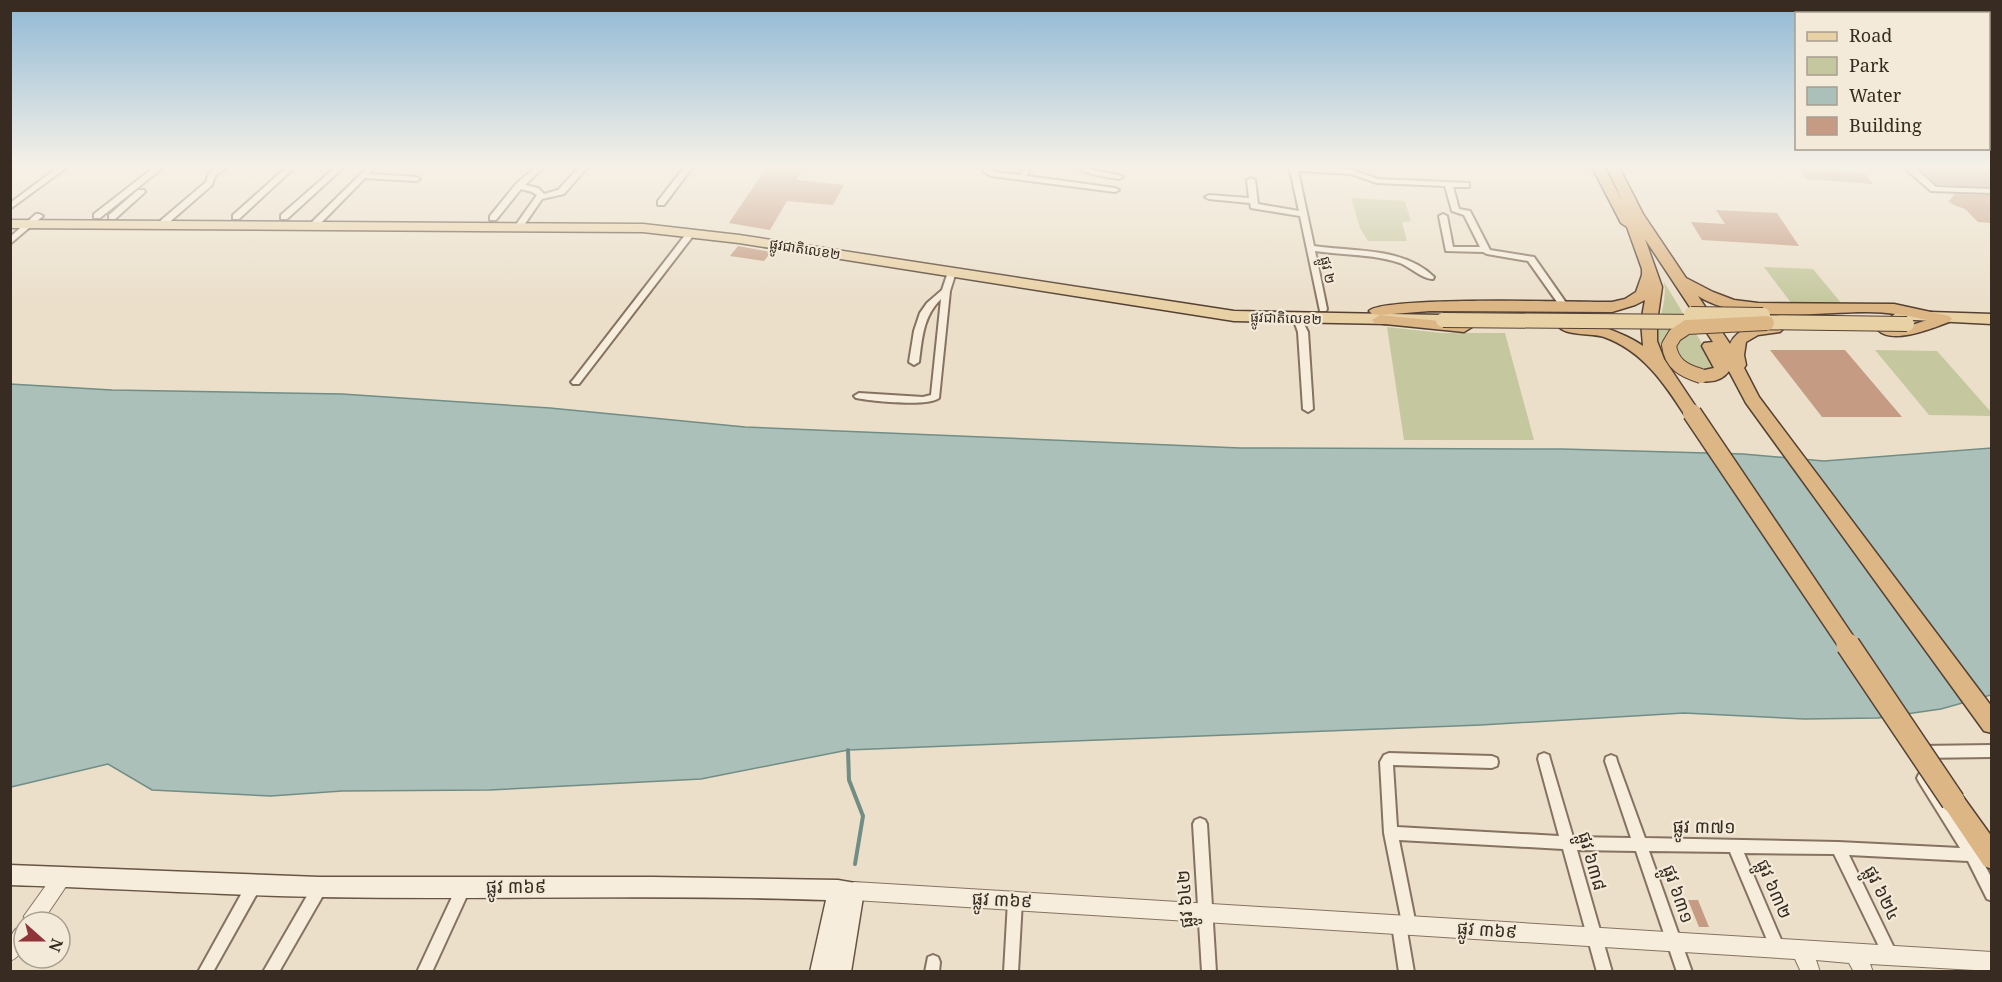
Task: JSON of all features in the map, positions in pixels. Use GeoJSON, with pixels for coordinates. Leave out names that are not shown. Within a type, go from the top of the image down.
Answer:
{"type":"FeatureCollection","features":[{"type":"Feature","properties":{"kind":"highway"},"geometry":{"type":"LineString","coordinates":[[1634,211],[1653,278],[1655,296],[1648,322],[1648,341],[1666,374],[1953,801],[1982,856]]}},
{"type":"Feature","properties":{"kind":"highway"},"geometry":{"type":"LineString","coordinates":[[1642,236],[1691,287],[1715,299],[1759,308]]}},
{"type":"Feature","properties":{"kind":"highway"},"geometry":{"type":"LineString","coordinates":[[1642,236],[1721,363],[1722,369],[1717,375],[1701,376],[1683,370],[1674,363],[1669,345],[1675,335],[1687,327],[1770,326]]}},
{"type":"Feature","properties":{"kind":"highway"},"geometry":{"type":"LineString","coordinates":[[1378,315],[1430,306],[1612,306],[1636,300],[1647,290],[1650,283],[1649,265]]}},
{"type":"Feature","properties":{"kind":"highway"},"geometry":{"type":"LineString","coordinates":[[1673,270],[1725,348],[1761,411],[1992,724]]}},
{"type":"Feature","properties":{"kind":"highway"},"geometry":{"type":"LineString","coordinates":[[1759,308],[1894,309],[1944,319],[1912,330],[1752,326],[1739,318],[1737,312],[1759,308]]}},
{"type":"Feature","properties":{"kind":"highway"},"geometry":{"type":"LineString","coordinates":[[1378,315],[1439,326],[1597,329],[1610,333],[1638,348],[1666,374]]}},
{"type":"Feature","properties":{"kind":"highway"},"geometry":{"type":"LineString","coordinates":[[1740,376],[1735,352],[1736,344],[1752,331],[1770,326]]}},
{"type":"Feature","properties":{"kind":"main road","name":"ផ្លូវជាតិលេខ២"},"geometry":{"type":"LineString","coordinates":[[10,216],[35,220],[521,222],[640,220],[1235,307],[1323,309],[1378,315]]}},
{"type":"Feature","properties":{"kind":"main road","name":"ផ្លូវជាតិលេខ២"},"geometry":{"type":"LineString","coordinates":[[10,224],[97,216],[166,220],[284,217],[317,221],[493,218],[521,222],[742,235]]}},
{"type":"Feature","properties":{"kind":"main road","name":"ផ្លូវជាតិលេខ២"},"geometry":{"type":"LineString","coordinates":[[881,257],[952,272],[1234,316],[1297,318],[1378,315]]}},
{"type":"Feature","properties":{"kind":"main road"},"geometry":{"type":"LineString","coordinates":[[1378,315],[1903,320]]}},
{"type":"Feature","properties":{"kind":"main road"},"geometry":{"type":"LineString","coordinates":[[1441,316],[1770,326],[1903,320],[1992,319]]}},
{"type":"Feature","properties":{"kind":"main road","name":"ផ្លូវ ៣៦៩"},"geometry":{"type":"LineString","coordinates":[[10,875],[320,887],[663,886],[846,891]]}},
{"type":"Feature","properties":{"kind":"main road"},"geometry":{"type":"LineString","coordinates":[[821,972],[846,891]]}},
{"type":"Feature","properties":{"kind":"main road"},"geometry":{"type":"LineString","coordinates":[[840,972],[846,891]]}},
{"type":"Feature","properties":{"kind":"street"},"geometry":{"type":"LineString","coordinates":[[97,216],[104,211]]}},
{"type":"Feature","properties":{"kind":"street"},"geometry":{"type":"LineString","coordinates":[[112,217],[119,211]]}},
{"type":"Feature","properties":{"kind":"street"},"geometry":{"type":"LineString","coordinates":[[166,220],[177,211]]}},
{"type":"Feature","properties":{"kind":"street"},"geometry":{"type":"LineString","coordinates":[[236,217],[243,211]]}},
{"type":"Feature","properties":{"kind":"street"},"geometry":{"type":"LineString","coordinates":[[284,217],[291,211]]}},
{"type":"Feature","properties":{"kind":"street"},"geometry":{"type":"LineString","coordinates":[[317,221],[327,211]]}},
{"type":"Feature","properties":{"kind":"street"},"geometry":{"type":"LineString","coordinates":[[493,218],[499,211]]}},
{"type":"Feature","properties":{"kind":"street"},"geometry":{"type":"LineString","coordinates":[[521,222],[529,211]]}},
{"type":"Feature","properties":{"kind":"street"},"geometry":{"type":"LineString","coordinates":[[1285,211],[1305,214]]}},
{"type":"Feature","properties":{"kind":"street","name":"ផ្លូវ ២"},"geometry":{"type":"LineString","coordinates":[[1304,211],[1323,309]]}},
{"type":"Feature","properties":{"kind":"street"},"geometry":{"type":"LineString","coordinates":[[1455,211],[1467,213],[1486,250]]}},
{"type":"Feature","properties":{"kind":"street"},"geometry":{"type":"LineString","coordinates":[[1443,216],[1449,249],[1486,250],[1531,259],[1564,307]]}},
{"type":"Feature","properties":{"kind":"street"},"geometry":{"type":"LineString","coordinates":[[10,242],[35,220]]}},
{"type":"Feature","properties":{"kind":"street"},"geometry":{"type":"LineString","coordinates":[[576,382],[692,232]]}},
{"type":"Feature","properties":{"kind":"street"},"geometry":{"type":"LineString","coordinates":[[1310,248],[1416,265],[1430,277]]}},
{"type":"Feature","properties":{"kind":"street"},"geometry":{"type":"LineString","coordinates":[[859,396],[923,400],[936,396],[946,291],[952,272]]}},
{"type":"Feature","properties":{"kind":"street"},"geometry":{"type":"LineString","coordinates":[[914,362],[925,310],[933,299],[946,291]]}},
{"type":"Feature","properties":{"kind":"street"},"geometry":{"type":"LineString","coordinates":[[1297,318],[1303,332],[1308,410]]}},
{"type":"Feature","properties":{"kind":"street"},"geometry":{"type":"LineString","coordinates":[[1992,751],[1913,752],[1911,757],[1982,856],[1992,894]]}},
{"type":"Feature","properties":{"kind":"street"},"geometry":{"type":"LineString","coordinates":[[1407,972],[1404,925],[1384,766],[1389,759],[1492,762]]}},
{"type":"Feature","properties":{"kind":"street","name":"ផ្លូវ ៦៣៨"},"geometry":{"type":"LineString","coordinates":[[1544,759],[1605,972]]}},
{"type":"Feature","properties":{"kind":"street","name":"ផ្លូវ ៦៣១"},"geometry":{"type":"LineString","coordinates":[[1611,761],[1685,972]]}},
{"type":"Feature","properties":{"kind":"street","name":"ផ្លូវ ៦៤២"},"geometry":{"type":"LineString","coordinates":[[1200,824],[1209,972]]}},
{"type":"Feature","properties":{"kind":"street","name":"ផ្លូវ ៣៧១"},"geometry":{"type":"LineString","coordinates":[[1391,833],[1569,843],[1838,848],[1982,856]]}},
{"type":"Feature","properties":{"kind":"street","name":"ផ្លូវ ៦៣២"},"geometry":{"type":"LineString","coordinates":[[1734,845],[1778,949]]}},
{"type":"Feature","properties":{"kind":"street","name":"ផ្លូវ ៦២៤"},"geometry":{"type":"LineString","coordinates":[[1838,848],[1891,956]]}},
{"type":"Feature","properties":{"kind":"street"},"geometry":{"type":"LineString","coordinates":[[39,910],[63,876]]}},
{"type":"Feature","properties":{"kind":"street"},"geometry":{"type":"LineString","coordinates":[[205,972],[254,885]]}},
{"type":"Feature","properties":{"kind":"street"},"geometry":{"type":"LineString","coordinates":[[270,972],[320,887]]}},
{"type":"Feature","properties":{"kind":"street"},"geometry":{"type":"LineString","coordinates":[[424,972],[464,887]]}},
{"type":"Feature","properties":{"kind":"street","name":"ផ្លូវ ៣៦៩"},"geometry":{"type":"LineString","coordinates":[[846,891],[1992,962]]}},
{"type":"Feature","properties":{"kind":"street"},"geometry":{"type":"LineString","coordinates":[[1011,972],[1015,901]]}},
{"type":"Feature","properties":{"kind":"street"},"geometry":{"type":"LineString","coordinates":[[1802,950],[1811,972]]}},
{"type":"Feature","properties":{"kind":"street"},"geometry":{"type":"LineString","coordinates":[[1856,954],[1864,972]]}},
{"type":"Feature","properties":{"kind":"green space"},"geometry":{"type":"Polygon","coordinates":[[[1355,211],[1408,211],[1411,221],[1402,222],[1407,241],[1368,241],[1360,228],[1355,211]]]}},
{"type":"Feature","properties":{"kind":"green space"},"geometry":{"type":"Polygon","coordinates":[[[1764,267],[1813,269],[1842,304],[1792,304],[1764,267]]]}},
{"type":"Feature","properties":{"kind":"green space"},"geometry":{"type":"Polygon","coordinates":[[[1664,282],[1689,323],[1663,343],[1662,359],[1657,339],[1664,302],[1664,282]]]}},
{"type":"Feature","properties":{"kind":"green space"},"geometry":{"type":"Polygon","coordinates":[[[1387,327],[1442,333],[1505,333],[1534,440],[1404,440],[1387,327]]]}},
{"type":"Feature","properties":{"kind":"green space"},"geometry":{"type":"Polygon","coordinates":[[[1695,332],[1714,363],[1713,370],[1694,370],[1675,352],[1680,340],[1695,332]]]}},
{"type":"Feature","properties":{"kind":"green space"},"geometry":{"type":"Polygon","coordinates":[[[1875,350],[1937,351],[1991,412],[1991,416],[1929,415],[1875,350]]]}},
{"type":"Feature","properties":{"kind":"water"},"geometry":{"type":"Polygon","coordinates":[[[10,384],[112,390],[342,394],[550,408],[745,427],[1240,448],[1562,449],[1743,454],[1824,461],[1991,448],[1991,695],[1941,709],[1878,718],[1804,719],[1684,713],[1481,725],[848,750],[701,779],[489,790],[342,791],[271,796],[152,790],[108,764],[11,787],[10,384]]]}},
{"type":"Feature","properties":{"kind":"building"},"geometry":{"type":"Polygon","coordinates":[[[737,211],[781,211],[770,230],[729,223],[737,211]]]}},
{"type":"Feature","properties":{"kind":"building"},"geometry":{"type":"Polygon","coordinates":[[[1717,211],[1777,213],[1799,246],[1702,240],[1691,222],[1725,224],[1717,211]]]}},
{"type":"Feature","properties":{"kind":"building"},"geometry":{"type":"Polygon","coordinates":[[[1967,211],[1992,211],[1992,223],[1978,222],[1967,211]]]}},
{"type":"Feature","properties":{"kind":"building"},"geometry":{"type":"Polygon","coordinates":[[[738,246],[771,252],[764,261],[730,256],[738,246]]]}},
{"type":"Feature","properties":{"kind":"building"},"geometry":{"type":"Polygon","coordinates":[[[1770,350],[1845,350],[1902,417],[1822,417],[1770,350]]]}},
{"type":"Feature","properties":{"kind":"building"},"geometry":{"type":"Polygon","coordinates":[[[1688,900],[1698,900],[1709,927],[1699,927],[1688,900]]]}},
{"type":"Feature","properties":{"kind":"waterway"},"geometry":{"type":"LineString","coordinates":[[848,750],[849,780],[863,816],[855,864]]}}]}
